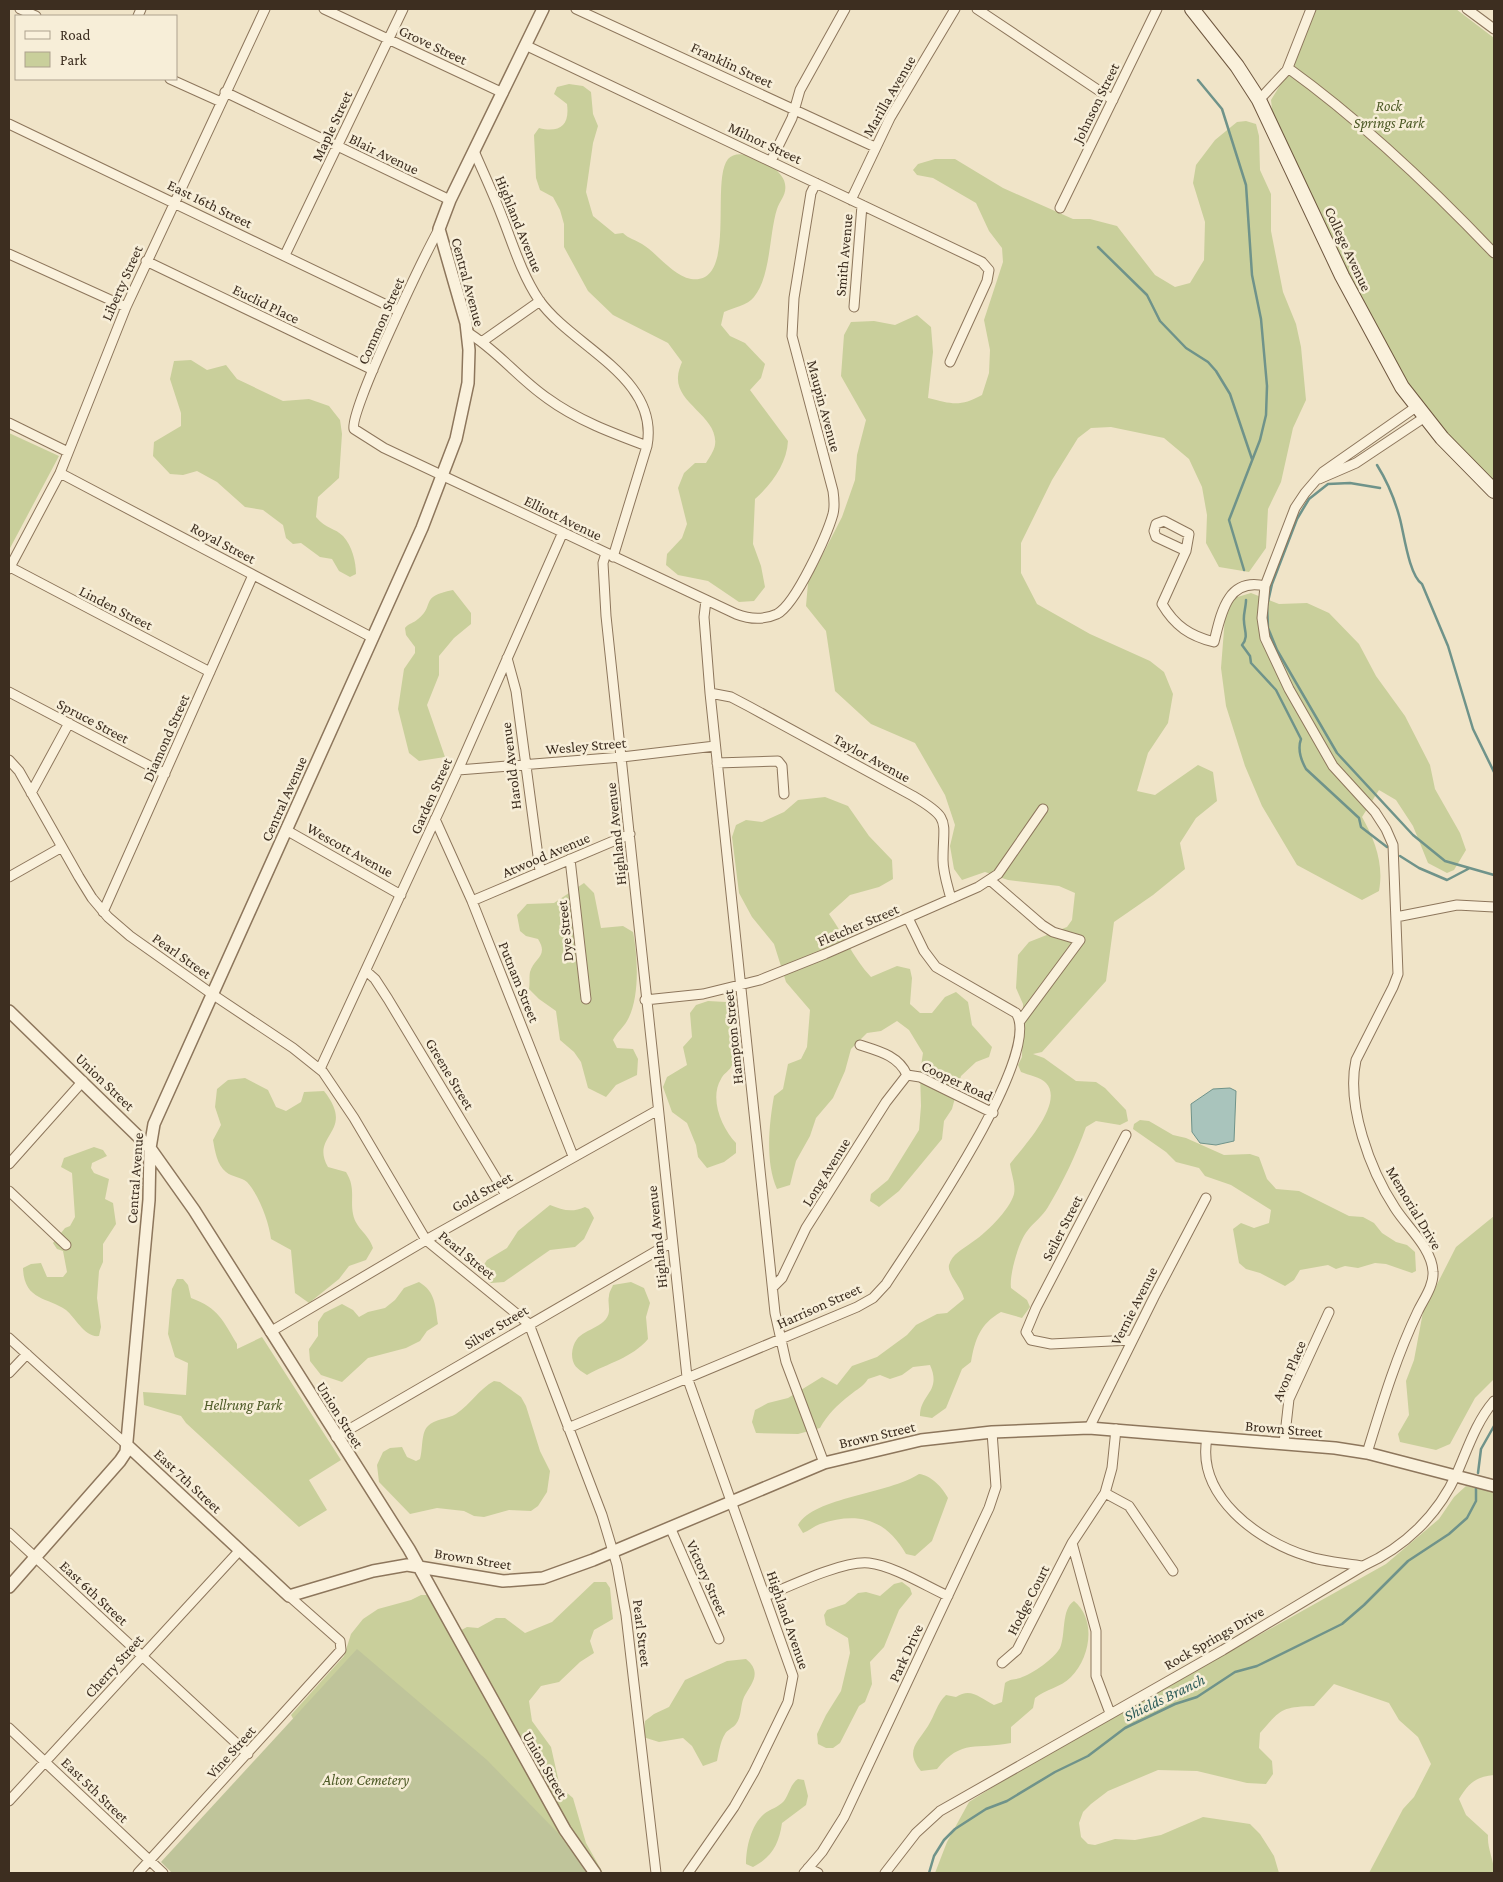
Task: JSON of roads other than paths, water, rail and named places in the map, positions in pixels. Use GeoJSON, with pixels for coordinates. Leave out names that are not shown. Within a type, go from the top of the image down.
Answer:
{"type":"FeatureCollection","features":[{"type":"Feature","properties":{"kind":"main road","name":"College Avenue"},"geometry":{"type":"LineString","coordinates":[[1192,9],[1237,66],[1259,100],[1362,316],[1392,371],[1420,412],[1494,490]]}},
{"type":"Feature","properties":{"kind":"street"},"geometry":{"type":"LineString","coordinates":[[20,9],[34,15]]}},
{"type":"Feature","properties":{"kind":"street","name":"Liberty Street"},"geometry":{"type":"LineString","coordinates":[[9,568],[60,473],[146,261],[264,9]]}},
{"type":"Feature","properties":{"kind":"street","name":"Grove Street"},"geometry":{"type":"LineString","coordinates":[[324,9],[503,93]]}},
{"type":"Feature","properties":{"kind":"street","name":"Maple Street"},"geometry":{"type":"LineString","coordinates":[[285,255],[403,9]]}},
{"type":"Feature","properties":{"kind":"street","name":"Central Avenue"},"geometry":{"type":"LineString","coordinates":[[9,1587],[120,1461],[127,1445],[149,1200],[150,1148],[159,1112],[373,638],[443,476],[456,439],[466,400],[469,366],[467,332],[439,229],[450,200],[543,9]]}},
{"type":"Feature","properties":{"kind":"street","name":"Franklin Street"},"geometry":{"type":"LineString","coordinates":[[576,9],[875,147]]}},
{"type":"Feature","properties":{"kind":"street"},"geometry":{"type":"LineString","coordinates":[[771,161],[795,110],[800,90],[844,9]]}},
{"type":"Feature","properties":{"kind":"street","name":"Marilla Avenue"},"geometry":{"type":"LineString","coordinates":[[851,200],[875,147],[955,9]]}},
{"type":"Feature","properties":{"kind":"street"},"geometry":{"type":"LineString","coordinates":[[977,9],[1113,100]]}},
{"type":"Feature","properties":{"kind":"street","name":"Johnson Street"},"geometry":{"type":"LineString","coordinates":[[1060,208],[1157,9]]}},
{"type":"Feature","properties":{"kind":"street"},"geometry":{"type":"LineString","coordinates":[[1259,100],[1282,78],[1288,68],[1311,9]]}},
{"type":"Feature","properties":{"kind":"street"},"geometry":{"type":"LineString","coordinates":[[1467,9],[1494,29]]}},
{"type":"Feature","properties":{"kind":"street","name":"Milnor Street"},"geometry":{"type":"LineString","coordinates":[[525,46],[982,262],[988,270],[984,291],[950,362]]}},
{"type":"Feature","properties":{"kind":"street"},"geometry":{"type":"LineString","coordinates":[[1288,68],[1373,135],[1494,253]]}},
{"type":"Feature","properties":{"kind":"street"},"geometry":{"type":"LineString","coordinates":[[172,80],[220,102]]}},
{"type":"Feature","properties":{"kind":"street","name":"Blair Avenue"},"geometry":{"type":"LineString","coordinates":[[225,92],[450,200]]}},
{"type":"Feature","properties":{"kind":"street","name":"East 16th Street"},"geometry":{"type":"LineString","coordinates":[[9,124],[399,311]]}},
{"type":"Feature","properties":{"kind":"street","name":"Highland Avenue"},"geometry":{"type":"LineString","coordinates":[[474,151],[502,214],[519,264],[540,301],[560,323],[607,361],[625,380],[646,417],[649,436],[610,555],[603,563],[603,580],[630,834],[645,1000],[687,1377],[792,1670],[792,1690],[784,1712],[742,1794],[688,1873]]}},
{"type":"Feature","properties":{"kind":"street","name":"Maupin Avenue"},"geometry":{"type":"LineString","coordinates":[[768,617],[785,609],[796,593],[827,530],[834,508],[833,491],[792,336],[800,260],[811,193],[816,183]]}},
{"type":"Feature","properties":{"kind":"street","name":"Smith Avenue"},"geometry":{"type":"LineString","coordinates":[[854,307],[862,205]]}},
{"type":"Feature","properties":{"kind":"street","name":"Common Street"},"geometry":{"type":"LineString","coordinates":[[352,426],[373,370],[399,311],[439,229]]}},
{"type":"Feature","properties":{"kind":"street"},"geometry":{"type":"LineString","coordinates":[[9,254],[126,307]]}},
{"type":"Feature","properties":{"kind":"street","name":"Euclid Place"},"geometry":{"type":"LineString","coordinates":[[146,261],[373,370]]}},
{"type":"Feature","properties":{"kind":"street"},"geometry":{"type":"LineString","coordinates":[[483,341],[540,301]]}},
{"type":"Feature","properties":{"kind":"street"},"geometry":{"type":"LineString","coordinates":[[467,332],[483,341],[528,382],[563,409],[596,426],[647,446]]}},
{"type":"Feature","properties":{"kind":"street"},"geometry":{"type":"LineString","coordinates":[[1318,479],[1356,463],[1420,412]]}},
{"type":"Feature","properties":{"kind":"street","name":"Memorial Drive"},"geometry":{"type":"LineString","coordinates":[[1367,1453],[1401,1346],[1431,1286],[1433,1273],[1425,1251],[1395,1208],[1375,1170],[1354,1094],[1353,1073],[1356,1060],[1393,988],[1398,974],[1393,845],[1386,829],[1375,812],[1334,766],[1275,664],[1264,632],[1262,618],[1265,586],[1295,508],[1305,493],[1333,465],[1420,412]]}},
{"type":"Feature","properties":{"kind":"street"},"geometry":{"type":"LineString","coordinates":[[9,423],[68,452]]}},
{"type":"Feature","properties":{"kind":"street","name":"Elliott Avenue"},"geometry":{"type":"LineString","coordinates":[[352,426],[362,436],[443,476],[706,600],[746,618],[768,617]]}},
{"type":"Feature","properties":{"kind":"street","name":"Royal Street"},"geometry":{"type":"LineString","coordinates":[[60,473],[373,638]]}},
{"type":"Feature","properties":{"kind":"street","name":"Garden Street"},"geometry":{"type":"LineString","coordinates":[[320,1069],[458,770],[563,532]]}},
{"type":"Feature","properties":{"kind":"street"},"geometry":{"type":"LineString","coordinates":[[1186,551],[1162,604],[1182,630],[1194,636],[1214,642],[1220,620],[1231,594],[1239,587],[1249,584],[1265,586]]}},
{"type":"Feature","properties":{"kind":"street","name":"Linden Street"},"geometry":{"type":"LineString","coordinates":[[9,568],[210,672]]}},
{"type":"Feature","properties":{"kind":"street","name":"Diamond Street"},"geometry":{"type":"LineString","coordinates":[[103,912],[253,575]]}},
{"type":"Feature","properties":{"kind":"street","name":"Hampton Street"},"geometry":{"type":"LineString","coordinates":[[706,600],[704,617],[715,746],[780,1339],[824,1463]]}},
{"type":"Feature","properties":{"kind":"street","name":"Harold Avenue"},"geometry":{"type":"LineString","coordinates":[[508,658],[514,679],[540,871]]}},
{"type":"Feature","properties":{"kind":"street","name":"Spruce Street"},"geometry":{"type":"LineString","coordinates":[[9,692],[165,774]]}},
{"type":"Feature","properties":{"kind":"street","name":"Taylor Avenue"},"geometry":{"type":"LineString","coordinates":[[710,693],[731,697],[913,796],[938,813],[944,823],[943,868],[951,899]]}},
{"type":"Feature","properties":{"kind":"street"},"geometry":{"type":"LineString","coordinates":[[31,793],[69,723]]}},
{"type":"Feature","properties":{"kind":"street","name":"Wesley Street"},"geometry":{"type":"LineString","coordinates":[[458,770],[622,757],[715,746]]}},
{"type":"Feature","properties":{"kind":"street","name":"Pearl Street"},"geometry":{"type":"LineString","coordinates":[[9,760],[19,771],[92,898],[103,912],[130,936],[286,1043],[320,1069],[332,1083],[426,1240],[529,1324],[613,1551],[626,1615],[656,1873]]}},
{"type":"Feature","properties":{"kind":"street"},"geometry":{"type":"LineString","coordinates":[[717,762],[778,761],[782,766],[784,794]]}},
{"type":"Feature","properties":{"kind":"street","name":"Fletcher Street"},"geometry":{"type":"LineString","coordinates":[[645,1000],[703,994],[741,986],[781,972],[951,899],[990,880],[1010,858],[1043,809]]}},
{"type":"Feature","properties":{"kind":"street","name":"Putnam Street"},"geometry":{"type":"LineString","coordinates":[[435,820],[472,901],[573,1156]]}},
{"type":"Feature","properties":{"kind":"street","name":"Wescott Avenue"},"geometry":{"type":"LineString","coordinates":[[286,830],[401,895]]}},
{"type":"Feature","properties":{"kind":"street","name":"Atwood Avenue"},"geometry":{"type":"LineString","coordinates":[[472,901],[630,834]]}},
{"type":"Feature","properties":{"kind":"street"},"geometry":{"type":"LineString","coordinates":[[9,877],[62,847]]}},
{"type":"Feature","properties":{"kind":"street","name":"Dye Street"},"geometry":{"type":"LineString","coordinates":[[570,859],[586,999]]}},
{"type":"Feature","properties":{"kind":"street"},"geometry":{"type":"LineString","coordinates":[[908,918],[924,951],[936,967],[1016,1013],[1020,1021],[1080,940],[1053,932],[1030,916],[990,880]]}},
{"type":"Feature","properties":{"kind":"street"},"geometry":{"type":"LineString","coordinates":[[1396,917],[1456,904],[1494,907]]}},
{"type":"Feature","properties":{"kind":"street","name":"Greene Street"},"geometry":{"type":"LineString","coordinates":[[366,971],[375,979],[388,999],[506,1195]]}},
{"type":"Feature","properties":{"kind":"street","name":"Union Street"},"geometry":{"type":"LineString","coordinates":[[9,1011],[150,1148],[194,1210],[336,1437],[396,1528],[565,1830],[595,1873]]}},
{"type":"Feature","properties":{"kind":"street","name":"Harrison Street"},"geometry":{"type":"LineString","coordinates":[[568,1428],[857,1307],[879,1292],[992,1113],[1011,1065],[1020,1030],[1020,1021]]}},
{"type":"Feature","properties":{"kind":"street","name":"Cooper Road"},"geometry":{"type":"LineString","coordinates":[[860,1046],[891,1056],[900,1062],[907,1075],[920,1077],[992,1113]]}},
{"type":"Feature","properties":{"kind":"street","name":"Long Avenue"},"geometry":{"type":"LineString","coordinates":[[773,1287],[782,1278],[806,1228],[886,1102],[907,1075]]}},
{"type":"Feature","properties":{"kind":"street"},"geometry":{"type":"LineString","coordinates":[[9,1164],[83,1081]]}},
{"type":"Feature","properties":{"kind":"street","name":"Gold Street"},"geometry":{"type":"LineString","coordinates":[[270,1332],[426,1240],[658,1110]]}},
{"type":"Feature","properties":{"kind":"street","name":"Seiler Street"},"geometry":{"type":"LineString","coordinates":[[1126,1135],[1036,1308],[1028,1327],[1027,1336],[1036,1342],[1051,1344],[1132,1340]]}},
{"type":"Feature","properties":{"kind":"street"},"geometry":{"type":"LineString","coordinates":[[9,1191],[66,1245]]}},
{"type":"Feature","properties":{"kind":"street","name":"Vernie Avenue"},"geometry":{"type":"LineString","coordinates":[[1089,1428],[1132,1340],[1206,1198]]}},
{"type":"Feature","properties":{"kind":"street","name":"Silver Street"},"geometry":{"type":"LineString","coordinates":[[336,1437],[672,1242]]}},
{"type":"Feature","properties":{"kind":"street","name":"Avon Place"},"geometry":{"type":"LineString","coordinates":[[1284,1443],[1289,1399],[1329,1312]]}},
{"type":"Feature","properties":{"kind":"street","name":"East 7th Street"},"geometry":{"type":"LineString","coordinates":[[9,1338],[289,1596],[340,1640],[342,1648]]}},
{"type":"Feature","properties":{"kind":"street"},"geometry":{"type":"LineString","coordinates":[[9,1373],[26,1354]]}},
{"type":"Feature","properties":{"kind":"street","name":"Rock Springs Drive"},"geometry":{"type":"LineString","coordinates":[[886,1873],[916,1833],[940,1811],[1223,1650],[1363,1566],[1387,1555],[1408,1538],[1436,1507],[1456,1475],[1475,1430],[1494,1401]]}},
{"type":"Feature","properties":{"kind":"street","name":"Brown Street"},"geometry":{"type":"LineString","coordinates":[[289,1596],[373,1571],[417,1565],[497,1580],[530,1580],[558,1574],[824,1463],[921,1440],[992,1432],[1089,1428],[1116,1429],[1284,1443],[1367,1453],[1494,1486]]}},
{"type":"Feature","properties":{"kind":"street","name":"Hodge Court"},"geometry":{"type":"LineString","coordinates":[[1002,1663],[1013,1654],[1025,1638],[1072,1543],[1105,1493],[1112,1468],[1116,1429]]}},
{"type":"Feature","properties":{"kind":"street","name":"Park Drive"},"geometry":{"type":"LineString","coordinates":[[806,1871],[822,1852],[844,1817],[948,1596],[994,1493],[996,1473],[992,1432]]}},
{"type":"Feature","properties":{"kind":"street"},"geometry":{"type":"LineString","coordinates":[[1207,1438],[1206,1455],[1217,1490],[1238,1517],[1253,1530],[1269,1540],[1308,1557],[1363,1566]]}},
{"type":"Feature","properties":{"kind":"street"},"geometry":{"type":"LineString","coordinates":[[1105,1493],[1122,1501],[1133,1510],[1173,1571]]}},
{"type":"Feature","properties":{"kind":"street","name":"Victory Street"},"geometry":{"type":"LineString","coordinates":[[670,1527],[719,1639]]}},
{"type":"Feature","properties":{"kind":"street","name":"East 6th Street"},"geometry":{"type":"LineString","coordinates":[[9,1533],[248,1754]]}},
{"type":"Feature","properties":{"kind":"street"},"geometry":{"type":"LineString","coordinates":[[1072,1543],[1096,1631],[1096,1676],[1110,1713]]}},
{"type":"Feature","properties":{"kind":"street","name":"Cherry Street"},"geometry":{"type":"LineString","coordinates":[[9,1801],[240,1550]]}},
{"type":"Feature","properties":{"kind":"street"},"geometry":{"type":"LineString","coordinates":[[766,1596],[820,1575],[863,1563],[890,1570],[948,1596]]}},
{"type":"Feature","properties":{"kind":"street","name":"Vine Street"},"geometry":{"type":"LineString","coordinates":[[138,1873],[248,1754],[342,1648]]}},
{"type":"Feature","properties":{"kind":"street","name":"East 5th Street"},"geometry":{"type":"LineString","coordinates":[[9,1728],[163,1873]]}},
{"type":"Feature","properties":{"kind":"street"},"geometry":{"type":"LineString","coordinates":[[806,1871],[818,1873]]}},
{"type":"Feature","properties":{"kind":"water"},"geometry":{"type":"Polygon","coordinates":[[[1230,1088],[1236,1091],[1234,1141],[1216,1145],[1200,1143],[1192,1132],[1191,1104],[1213,1089],[1230,1088]]]}},
{"type":"Feature","properties":{"kind":"waterway"},"geometry":{"type":"LineString","coordinates":[[1198,80],[1222,109],[1246,185],[1252,275],[1261,319],[1267,386],[1266,415],[1260,440],[1229,520],[1244,570]]}},
{"type":"Feature","properties":{"kind":"waterway"},"geometry":{"type":"LineString","coordinates":[[1098,247],[1147,295],[1160,321],[1186,348],[1208,362],[1216,371],[1230,394],[1252,459]]}},
{"type":"Feature","properties":{"kind":"waterway"},"geometry":{"type":"LineString","coordinates":[[1377,465],[1396,505],[1410,563],[1417,579],[1422,584],[1448,646],[1473,729],[1494,772]]}},
{"type":"Feature","properties":{"kind":"waterway"},"geometry":{"type":"LineString","coordinates":[[1380,488],[1350,483],[1328,484],[1309,499],[1297,519],[1272,584],[1267,606],[1268,628],[1277,650],[1337,753],[1413,835],[1445,861],[1494,875]]}},
{"type":"Feature","properties":{"kind":"waterway"},"geometry":{"type":"LineString","coordinates":[[1246,600],[1244,619],[1246,636],[1242,645],[1250,656],[1251,663],[1276,690],[1301,739],[1300,755],[1306,769],[1359,818],[1361,827],[1387,847]]}},
{"type":"Feature","properties":{"kind":"waterway"},"geometry":{"type":"LineString","coordinates":[[1400,856],[1419,868],[1447,880],[1468,869]]}},
{"type":"Feature","properties":{"kind":"waterway","name":"Shields Branch"},"geometry":{"type":"LineString","coordinates":[[1478,1473],[1481,1449],[1494,1426]]}},
{"type":"Feature","properties":{"kind":"waterway","name":"Shields Branch"},"geometry":{"type":"LineString","coordinates":[[929,1873],[934,1856],[944,1840],[955,1829],[986,1809],[1007,1801],[1055,1772],[1088,1756],[1125,1728],[1175,1704],[1197,1697],[1235,1672],[1257,1666],[1342,1624],[1408,1561],[1449,1534],[1467,1518],[1476,1501],[1476,1487]]}},
{"type":"Feature","properties":{"kind":"park label","name":"Rock Springs Park"},"geometry":{"type":"Point","coordinates":[1389,114]}},
{"type":"Feature","properties":{"kind":"park label","name":"Hellrung Park"},"geometry":{"type":"Point","coordinates":[243,1405]}},
{"type":"Feature","properties":{"kind":"park label","name":"Alton Cemetery"},"geometry":{"type":"Point","coordinates":[366,1780]}}]}
